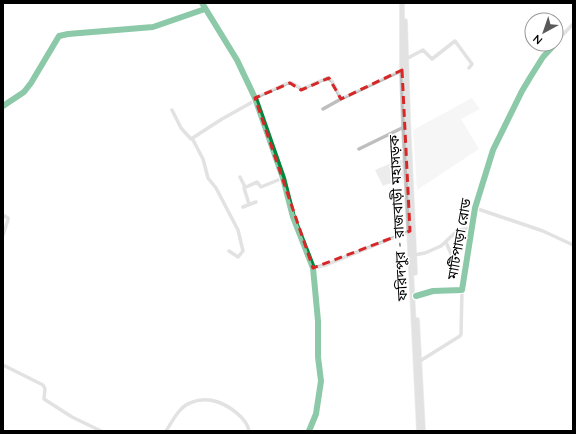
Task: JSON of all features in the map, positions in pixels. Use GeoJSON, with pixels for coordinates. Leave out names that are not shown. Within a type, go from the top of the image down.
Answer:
{"type":"FeatureCollection","features":[{"type":"Feature","properties":{"kind":"main road","name":"ফরিদপুর - রাজবাড়ী মহাসড়ক"},"geometry":{"type":"LineString","coordinates":[[404,3],[406,59],[404,70],[423,431]]}},
{"type":"Feature","properties":{"kind":"main road","name":"ফরিদপুর - রাজবাড়ী মহাসড়ক"},"geometry":{"type":"LineString","coordinates":[[404,3],[404,127],[420,431]]}},
{"type":"Feature","properties":{"kind":"street"},"geometry":{"type":"LineString","coordinates":[[202,3],[237,60],[255,99],[283,178],[293,217],[312,268],[316,289],[318,357],[321,381],[316,414],[309,431]]}},
{"type":"Feature","properties":{"kind":"street"},"geometry":{"type":"LineString","coordinates":[[3,106],[24,92],[59,36],[152,27],[205,9]]}},
{"type":"Feature","properties":{"kind":"street","name":"মাটিপাড়া রোড"},"geometry":{"type":"LineString","coordinates":[[564,34],[573,24]]}},
{"type":"Feature","properties":{"kind":"street"},"geometry":{"type":"LineString","coordinates":[[406,59],[423,50],[431,59],[434,59],[455,40],[472,64],[469,68]]}},
{"type":"Feature","properties":{"kind":"street","name":"মাটিপাড়া রোড"},"geometry":{"type":"LineString","coordinates":[[416,296],[433,291],[462,290],[474,208],[493,150],[531,76],[547,52]]}},
{"type":"Feature","properties":{"kind":"street"},"geometry":{"type":"LineString","coordinates":[[323,109],[341,99],[404,70]]}},
{"type":"Feature","properties":{"kind":"street"},"geometry":{"type":"LineString","coordinates":[[192,138],[255,99],[290,83],[302,89],[327,78],[332,81],[341,99]]}},
{"type":"Feature","properties":{"kind":"street"},"geometry":{"type":"LineString","coordinates":[[172,110],[181,128],[189,138],[192,138],[203,159],[208,178],[216,188],[238,230],[243,251],[238,257],[229,251]]}},
{"type":"Feature","properties":{"kind":"street"},"geometry":{"type":"LineString","coordinates":[[359,149],[404,127]]}},
{"type":"Feature","properties":{"kind":"street"},"geometry":{"type":"LineString","coordinates":[[240,177],[245,187],[244,189],[249,204]]}},
{"type":"Feature","properties":{"kind":"street"},"geometry":{"type":"LineString","coordinates":[[245,187],[257,182],[261,186],[283,178]]}},
{"type":"Feature","properties":{"kind":"street"},"geometry":{"type":"LineString","coordinates":[[243,207],[256,202]]}},
{"type":"Feature","properties":{"kind":"street"},"geometry":{"type":"LineString","coordinates":[[474,208],[543,231],[573,246]]}},
{"type":"Feature","properties":{"kind":"street"},"geometry":{"type":"LineString","coordinates":[[3,215],[8,218],[8,220],[3,234]]}},
{"type":"Feature","properties":{"kind":"street"},"geometry":{"type":"LineString","coordinates":[[414,255],[431,251],[446,242],[455,232],[471,228]]}},
{"type":"Feature","properties":{"kind":"street"},"geometry":{"type":"LineString","coordinates":[[312,268],[326,265],[410,231]]}},
{"type":"Feature","properties":{"kind":"street"},"geometry":{"type":"LineString","coordinates":[[446,242],[454,262]]}},
{"type":"Feature","properties":{"kind":"street"},"geometry":{"type":"LineString","coordinates":[[420,361],[460,336],[462,290]]}},
{"type":"Feature","properties":{"kind":"street"},"geometry":{"type":"LineString","coordinates":[[3,365],[43,385],[44,399],[46,401],[72,417],[101,431]]}},
{"type":"Feature","properties":{"kind":"street"},"geometry":{"type":"LineString","coordinates":[[166,431],[175,417],[189,403],[198,400],[207,400],[218,402],[230,409],[245,422],[249,431]]}},
{"type":"Feature","properties":{"kind":"highlighted area"},"geometry":{"type":"Polygon","coordinates":[[[402,70],[410,231],[313,268],[255,98],[290,83],[301,90],[329,78],[341,99],[402,70]]]}},
{"type":"Feature","properties":{"kind":"shaded area"},"geometry":{"type":"Polygon","coordinates":[[[472,98],[480,109],[461,119],[479,149],[417,190],[413,130],[472,98]]]}},
{"type":"Feature","properties":{"kind":"shaded area"},"geometry":{"type":"Polygon","coordinates":[[[404,159],[404,178],[383,186],[375,170],[404,159]]]}},
{"type":"Feature","properties":{"kind":"cycle path"},"geometry":{"type":"LineString","coordinates":[[202,3],[237,60],[255,98],[283,178],[293,217],[313,268],[318,321],[318,357],[321,381],[316,414],[309,431]]}},
{"type":"Feature","properties":{"kind":"cycle path"},"geometry":{"type":"LineString","coordinates":[[3,106],[24,92],[59,36],[153,27],[205,9]]}},
{"type":"Feature","properties":{"kind":"cycle path"},"geometry":{"type":"LineString","coordinates":[[416,296],[433,291],[462,290],[475,208],[493,150],[522,91],[548,52]]}}]}
